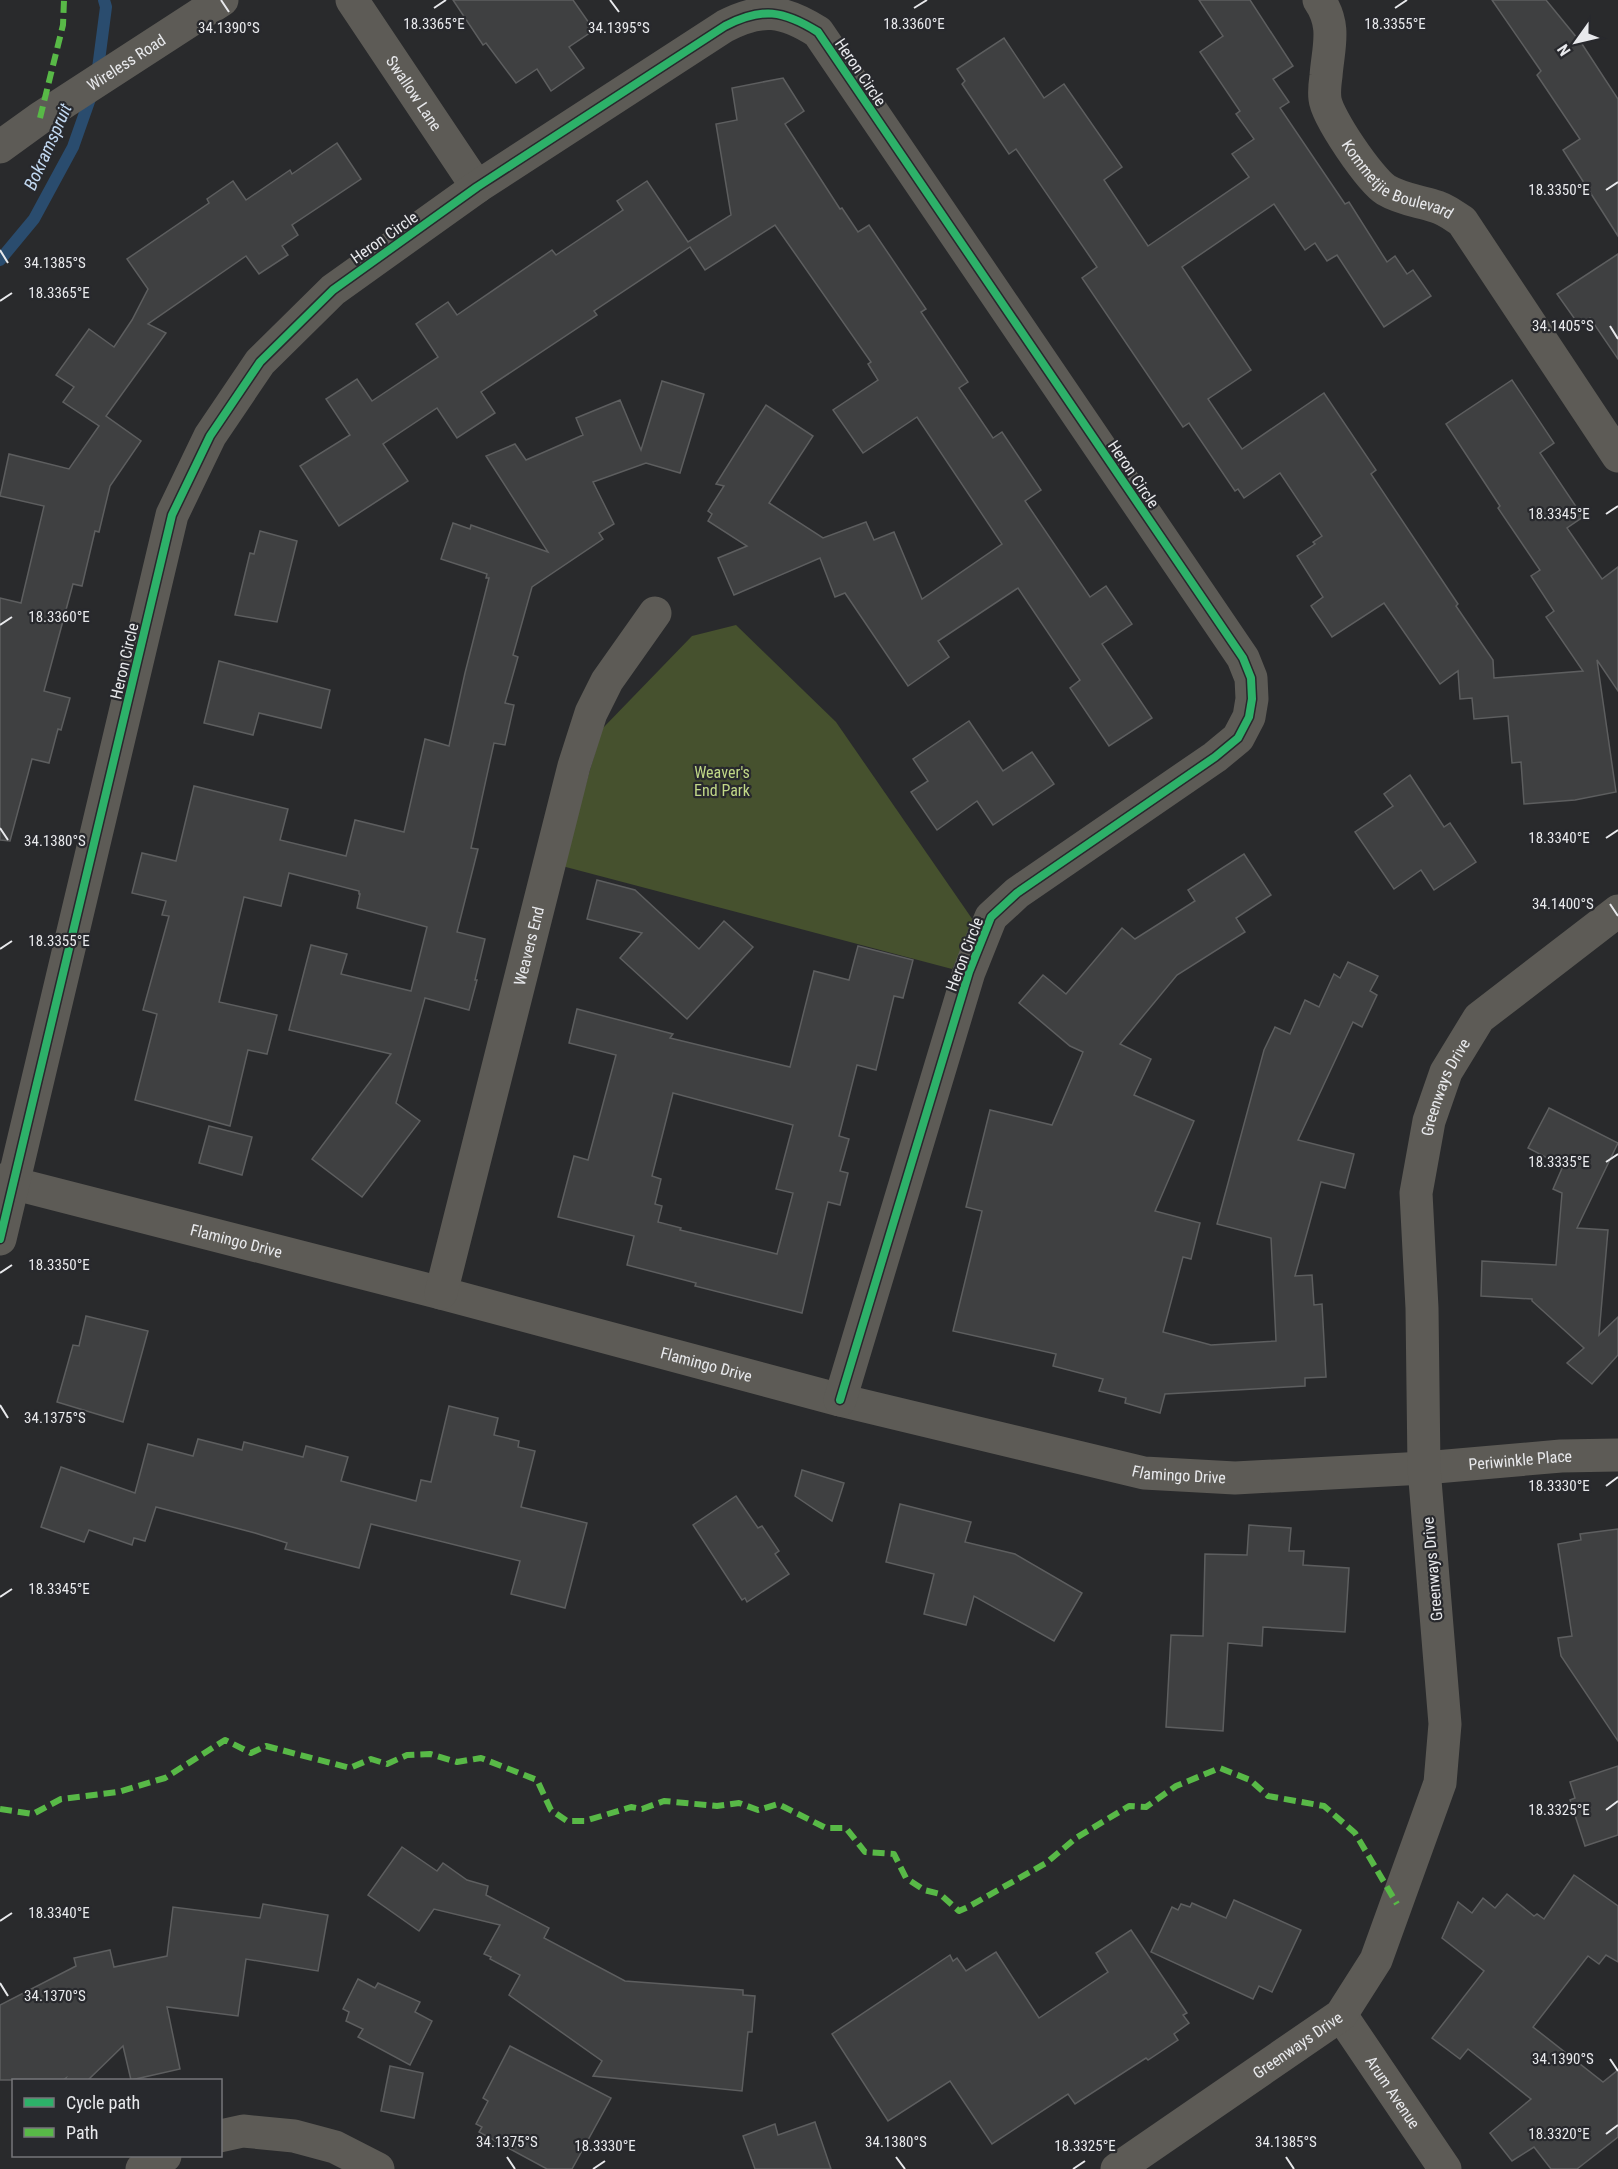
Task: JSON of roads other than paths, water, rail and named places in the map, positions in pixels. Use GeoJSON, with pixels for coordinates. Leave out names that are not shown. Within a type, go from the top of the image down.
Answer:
{"type":"FeatureCollection","features":[{"type":"Feature","properties":{"kind":"street","name":"Wireless Road"},"geometry":{"type":"LineString","coordinates":[[0,147],[222,0]]}},
{"type":"Feature","properties":{"kind":"street","name":"Swallow Lane"},"geometry":{"type":"LineString","coordinates":[[352,0],[477,187]]}},
{"type":"Feature","properties":{"kind":"street","name":"Kommetjie Boulevard"},"geometry":{"type":"LineString","coordinates":[[1319,0],[1324,7],[1332,39],[1326,74],[1325,100],[1337,126],[1368,173],[1385,189],[1404,199],[1437,206],[1462,221],[1618,456]]}},
{"type":"Feature","properties":{"kind":"street","name":"Heron Circle"},"geometry":{"type":"LineString","coordinates":[[0,1239],[7,1182],[172,515],[210,436],[260,362],[333,290],[477,187],[725,26],[744,16],[761,13],[783,14],[801,21],[818,32],[1243,658],[1251,678],[1252,699],[1249,717],[1238,738],[1215,757],[1017,893],[992,917],[969,972],[840,1401]]}},
{"type":"Feature","properties":{"kind":"street","name":"Weavers End"},"geometry":{"type":"LineString","coordinates":[[441,1293],[574,766],[591,713],[607,681],[655,613]]}},
{"type":"Feature","properties":{"kind":"street","name":"Greenways Drive"},"geometry":{"type":"LineString","coordinates":[[1118,2169],[1341,2015],[1376,1960],[1440,1783],[1444,1724],[1424,1468],[1422,1308],[1416,1193],[1430,1121],[1446,1072],[1479,1018],[1618,911]]}},
{"type":"Feature","properties":{"kind":"street","name":"Flamingo Drive"},"geometry":{"type":"LineString","coordinates":[[7,1182],[441,1293],[840,1401],[1144,1473],[1235,1478],[1424,1468]]}},
{"type":"Feature","properties":{"kind":"street","name":"Periwinkle Place"},"geometry":{"type":"LineString","coordinates":[[1424,1468],[1561,1456],[1618,1455]]}},
{"type":"Feature","properties":{"kind":"street","name":"Arum Avenue"},"geometry":{"type":"LineString","coordinates":[[1341,2015],[1445,2169]]}},
{"type":"Feature","properties":{"kind":"street"},"geometry":{"type":"LineString","coordinates":[[222,2136],[243,2131],[294,2136],[335,2147],[378,2169]]}},
{"type":"Feature","properties":{"kind":"street"},"geometry":{"type":"LineString","coordinates":[[142,2169],[163,2157]]}},
{"type":"Feature","properties":{"kind":"waterway","name":"Bokramspruit"},"geometry":{"type":"LineString","coordinates":[[97,76],[106,7],[104,0]]}},
{"type":"Feature","properties":{"kind":"waterway","name":"Bokramspruit"},"geometry":{"type":"LineString","coordinates":[[0,260],[34,219],[73,147],[92,93]]}},
{"type":"Feature","properties":{"kind":"park label","name":"Weaver's End Park"},"geometry":{"type":"Point","coordinates":[722,781]}}]}
